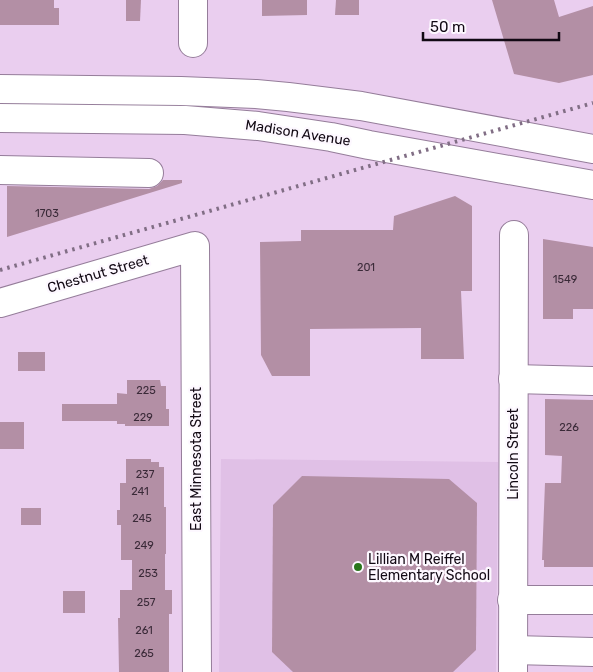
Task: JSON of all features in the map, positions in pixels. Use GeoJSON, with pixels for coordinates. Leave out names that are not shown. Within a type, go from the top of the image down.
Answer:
{"type":"FeatureCollection","features":[{"type":"Feature","properties":{"kind":"street"},"geometry":{"type":"LineString","coordinates":[[193,0],[193,42]]}},
{"type":"Feature","properties":{"kind":"street"},"geometry":{"type":"LineString","coordinates":[[0,89],[180,92],[288,97],[361,106],[593,149]]}},
{"type":"Feature","properties":{"kind":"street","name":"Madison Avenue"},"geometry":{"type":"LineString","coordinates":[[0,118],[185,120],[258,126],[331,136],[593,185]]}},
{"type":"Feature","properties":{"kind":"street"},"geometry":{"type":"LineString","coordinates":[[0,170],[149,173]]}},
{"type":"Feature","properties":{"kind":"street","name":"Lincoln Street"},"geometry":{"type":"LineString","coordinates":[[513,661],[514,235]]}},
{"type":"Feature","properties":{"kind":"street","name":"Chestnut Street"},"geometry":{"type":"LineString","coordinates":[[0,303],[195,246]]}},
{"type":"Feature","properties":{"kind":"street","name":"East Minnesota Street"},"geometry":{"type":"LineString","coordinates":[[195,246],[197,672]]}},
{"type":"Feature","properties":{"kind":"street"},"geometry":{"type":"LineString","coordinates":[[513,379],[593,381]]}},
{"type":"Feature","properties":{"kind":"street"},"geometry":{"type":"LineString","coordinates":[[512,600],[593,600]]}},
{"type":"Feature","properties":{"kind":"street"},"geometry":{"type":"LineString","coordinates":[[513,661],[593,652]]}},
{"type":"Feature","properties":{"kind":"shaded area","name":"Lillian M Reiffel Elementary School"},"geometry":{"type":"Polygon","coordinates":[[[221,459],[498,462],[496,672],[219,672],[221,459]]]}},
{"type":"Feature","properties":{"kind":"building"},"geometry":{"type":"Polygon","coordinates":[[[0,0],[54,0],[54,8],[59,8],[59,25],[0,25],[0,0]]]}},
{"type":"Feature","properties":{"kind":"building"},"geometry":{"type":"Polygon","coordinates":[[[126,0],[141,0],[140,21],[126,21],[126,0]]]}},
{"type":"Feature","properties":{"kind":"building"},"geometry":{"type":"Polygon","coordinates":[[[262,0],[307,0],[307,15],[262,16],[262,0]]]}},
{"type":"Feature","properties":{"kind":"building"},"geometry":{"type":"Polygon","coordinates":[[[336,0],[359,0],[359,15],[335,15],[336,0]]]}},
{"type":"Feature","properties":{"kind":"building"},"geometry":{"type":"Polygon","coordinates":[[[492,0],[554,0],[559,17],[593,6],[593,75],[559,83],[514,74],[492,0]]]}},
{"type":"Feature","properties":{"kind":"building"},"geometry":{"type":"Polygon","coordinates":[[[163,180],[182,180],[182,183],[7,237],[7,186],[149,189],[157,186],[163,180]]]}},
{"type":"Feature","properties":{"kind":"building"},"geometry":{"type":"Polygon","coordinates":[[[455,196],[472,206],[472,291],[461,291],[464,359],[421,359],[421,328],[310,329],[310,376],[272,376],[261,355],[260,242],[301,241],[301,230],[393,230],[394,216],[455,196]]]}},
{"type":"Feature","properties":{"kind":"building"},"geometry":{"type":"Polygon","coordinates":[[[543,239],[593,247],[593,309],[573,309],[573,319],[543,319],[543,239]]]}},
{"type":"Feature","properties":{"kind":"building"},"geometry":{"type":"Polygon","coordinates":[[[18,352],[45,352],[45,371],[18,371],[18,352]]]}},
{"type":"Feature","properties":{"kind":"building"},"geometry":{"type":"Polygon","coordinates":[[[127,380],[160,380],[161,386],[166,386],[166,409],[169,409],[169,426],[125,426],[125,424],[117,424],[117,421],[62,421],[62,404],[117,404],[117,393],[127,394],[127,380]]]}},
{"type":"Feature","properties":{"kind":"building"},"geometry":{"type":"Polygon","coordinates":[[[545,399],[593,400],[593,567],[544,567],[544,560],[542,560],[545,483],[561,483],[562,456],[545,455],[545,399]]]}},
{"type":"Feature","properties":{"kind":"building"},"geometry":{"type":"Polygon","coordinates":[[[0,422],[24,422],[24,449],[0,449],[0,422]]]}},
{"type":"Feature","properties":{"kind":"building"},"geometry":{"type":"Polygon","coordinates":[[[126,459],[151,459],[151,462],[159,462],[159,467],[164,467],[164,507],[166,507],[165,590],[172,590],[172,614],[169,614],[169,672],[119,672],[118,618],[120,618],[120,590],[132,590],[132,560],[121,560],[121,525],[117,525],[117,510],[120,510],[120,483],[126,483],[126,459]]]}},
{"type":"Feature","properties":{"kind":"building","name":"Lillian M Reiffel Elementary School"},"geometry":{"type":"Polygon","coordinates":[[[302,476],[449,479],[477,503],[476,650],[453,672],[293,672],[272,652],[273,505],[302,476]]]}},
{"type":"Feature","properties":{"kind":"building"},"geometry":{"type":"Polygon","coordinates":[[[21,508],[41,508],[41,525],[21,525],[21,508]]]}},
{"type":"Feature","properties":{"kind":"building"},"geometry":{"type":"Polygon","coordinates":[[[63,591],[85,591],[85,613],[63,613],[63,591]]]}},
{"type":"Feature","properties":{"kind":"railway"},"geometry":{"type":"LineString","coordinates":[[0,270],[593,103]]}},
{"type":"Feature","properties":{"kind":"place","name":"Lillian M Reiffel Elementary School"},"geometry":{"type":"Point","coordinates":[358,567]}}]}
